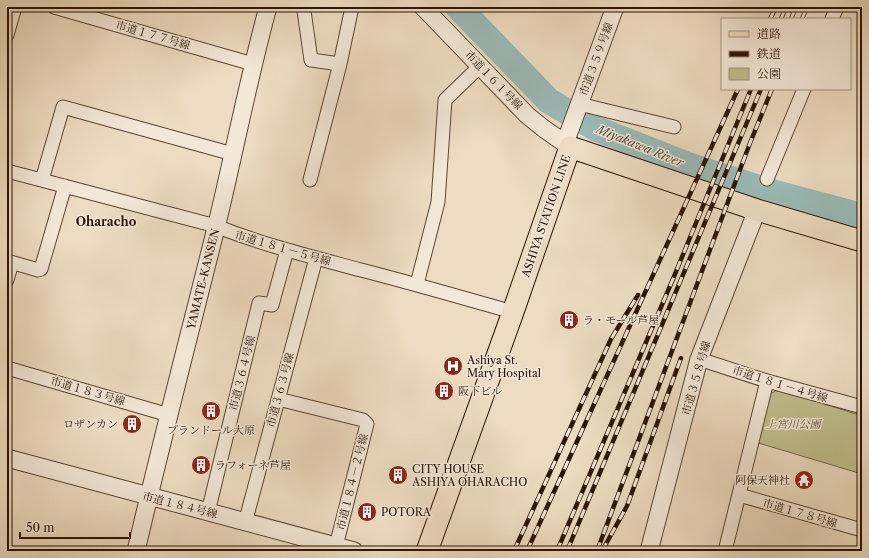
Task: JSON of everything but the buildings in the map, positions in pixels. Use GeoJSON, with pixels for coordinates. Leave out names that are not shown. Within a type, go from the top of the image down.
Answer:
{"type":"FeatureCollection","features":[{"type":"Feature","properties":{"kind":"main road","name":"ASHIYA STATION LINE"},"geometry":{"type":"LineString","coordinates":[[427,551],[513,312],[568,145],[757,210],[862,241]]}},
{"type":"Feature","properties":{"kind":"street"},"geometry":{"type":"LineString","coordinates":[[7,34],[15,7]]}},
{"type":"Feature","properties":{"kind":"street","name":"市道１７７号線"},"geometry":{"type":"LineString","coordinates":[[54,7],[253,64]]}},
{"type":"Feature","properties":{"kind":"street","name":"YAMATE-KANSEN"},"geometry":{"type":"LineString","coordinates":[[136,551],[268,7]]}},
{"type":"Feature","properties":{"kind":"street"},"geometry":{"type":"LineString","coordinates":[[305,7],[304,11],[310,60],[340,64]]}},
{"type":"Feature","properties":{"kind":"street"},"geometry":{"type":"LineString","coordinates":[[310,180],[340,64],[352,7]]}},
{"type":"Feature","properties":{"kind":"street","name":"市道１６１号線"},"geometry":{"type":"LineString","coordinates":[[422,7],[528,115],[543,128],[568,145]]}},
{"type":"Feature","properties":{"kind":"street","name":"市道３５９号線"},"geometry":{"type":"LineString","coordinates":[[568,145],[576,114],[615,7]]}},
{"type":"Feature","properties":{"kind":"street"},"geometry":{"type":"LineString","coordinates":[[832,18],[837,7]]}},
{"type":"Feature","properties":{"kind":"street"},"geometry":{"type":"LineString","coordinates":[[417,284],[438,202],[445,100],[480,66]]}},
{"type":"Feature","properties":{"kind":"street"},"geometry":{"type":"LineString","coordinates":[[767,179],[804,90]]}},
{"type":"Feature","properties":{"kind":"street"},"geometry":{"type":"LineString","coordinates":[[42,180],[62,107],[232,154]]}},
{"type":"Feature","properties":{"kind":"street"},"geometry":{"type":"LineString","coordinates":[[576,114],[674,127]]}},
{"type":"Feature","properties":{"kind":"street","name":"市道１８１－５号線"},"geometry":{"type":"LineString","coordinates":[[7,171],[216,226],[235,234],[288,250],[417,284],[513,312]]}},
{"type":"Feature","properties":{"kind":"street"},"geometry":{"type":"LineString","coordinates":[[7,280],[9,262],[38,270],[41,269],[65,186]]}},
{"type":"Feature","properties":{"kind":"street","name":"市道３５８号線"},"geometry":{"type":"LineString","coordinates":[[649,551],[699,359],[757,210]]}},
{"type":"Feature","properties":{"kind":"street","name":"市道３６４号線"},"geometry":{"type":"LineString","coordinates":[[208,512],[260,303],[272,304],[288,250]]}},
{"type":"Feature","properties":{"kind":"street","name":"市道３６３号線"},"geometry":{"type":"LineString","coordinates":[[245,523],[316,258]]}},
{"type":"Feature","properties":{"kind":"street","name":"市道１８１－４号線"},"geometry":{"type":"LineString","coordinates":[[699,359],[767,381],[862,407]]}},
{"type":"Feature","properties":{"kind":"street","name":"市道１８３号線"},"geometry":{"type":"LineString","coordinates":[[7,368],[169,415]]}},
{"type":"Feature","properties":{"kind":"street"},"geometry":{"type":"LineString","coordinates":[[725,551],[767,381]]}},
{"type":"Feature","properties":{"kind":"street","name":"市道１８４－２号線"},"geometry":{"type":"LineString","coordinates":[[278,399],[363,420],[367,424],[336,546]]}},
{"type":"Feature","properties":{"kind":"street","name":"市道１８４号線"},"geometry":{"type":"LineString","coordinates":[[7,458],[354,551]]}},
{"type":"Feature","properties":{"kind":"street","name":"市道１７８号線"},"geometry":{"type":"LineString","coordinates":[[738,495],[862,530]]}},
{"type":"Feature","properties":{"kind":"green space","name":"上宮川公園"},"geometry":{"type":"Polygon","coordinates":[[[778,389],[862,416],[862,474],[755,442],[769,395],[778,389]]]}},
{"type":"Feature","properties":{"kind":"waterway","name":"Miyakawa River"},"geometry":{"type":"LineString","coordinates":[[458,7],[549,101],[597,129],[688,165],[768,191],[862,216]]}},
{"type":"Feature","properties":{"kind":"railway"},"geometry":{"type":"LineString","coordinates":[[770,18],[776,7]]}},
{"type":"Feature","properties":{"kind":"railway"},"geometry":{"type":"LineString","coordinates":[[781,18],[786,7]]}},
{"type":"Feature","properties":{"kind":"railway"},"geometry":{"type":"LineString","coordinates":[[791,18],[796,7]]}},
{"type":"Feature","properties":{"kind":"railway"},"geometry":{"type":"LineString","coordinates":[[802,18],[807,7]]}},
{"type":"Feature","properties":{"kind":"railway"},"geometry":{"type":"LineString","coordinates":[[527,551],[738,90]]}},
{"type":"Feature","properties":{"kind":"railway"},"geometry":{"type":"LineString","coordinates":[[557,551],[673,279],[751,90]]}},
{"type":"Feature","properties":{"kind":"railway"},"geometry":{"type":"LineString","coordinates":[[567,551],[761,90]]}},
{"type":"Feature","properties":{"kind":"railway"},"geometry":{"type":"LineString","coordinates":[[597,551],[750,143],[772,90]]}},
{"type":"Feature","properties":{"kind":"railway"},"geometry":{"type":"LineString","coordinates":[[514,551],[611,339],[638,295]]}},
{"type":"Feature","properties":{"kind":"railway"},"geometry":{"type":"LineString","coordinates":[[602,551],[627,506],[681,358]]}},
{"type":"Feature","properties":{"kind":"place","name":"ラ・モール芦屋"},"geometry":{"type":"Point","coordinates":[569,320]}},
{"type":"Feature","properties":{"kind":"place","name":"Ashiya St. Mary Hospital"},"geometry":{"type":"Point","coordinates":[453,366]}},
{"type":"Feature","properties":{"kind":"place","name":"阪下ビル"},"geometry":{"type":"Point","coordinates":[444,391]}},
{"type":"Feature","properties":{"kind":"place","name":"プランドール大原"},"geometry":{"type":"Point","coordinates":[211,411]}},
{"type":"Feature","properties":{"kind":"place","name":"ロザンカン"},"geometry":{"type":"Point","coordinates":[132,424]}},
{"type":"Feature","properties":{"kind":"place","name":"ラフォーネ芦屋"},"geometry":{"type":"Point","coordinates":[201,465]}},
{"type":"Feature","properties":{"kind":"place","name":"CITY HOUSE ASHIYA OHARACHO"},"geometry":{"type":"Point","coordinates":[398,475]}},
{"type":"Feature","properties":{"kind":"place","name":"阿保天神社"},"geometry":{"type":"Point","coordinates":[804,480]}},
{"type":"Feature","properties":{"kind":"place","name":"POTORA"},"geometry":{"type":"Point","coordinates":[367,512]}},
{"type":"Feature","properties":{"kind":"district","name":"Oharacho"},"geometry":{"type":"Point","coordinates":[106,222]}}]}
